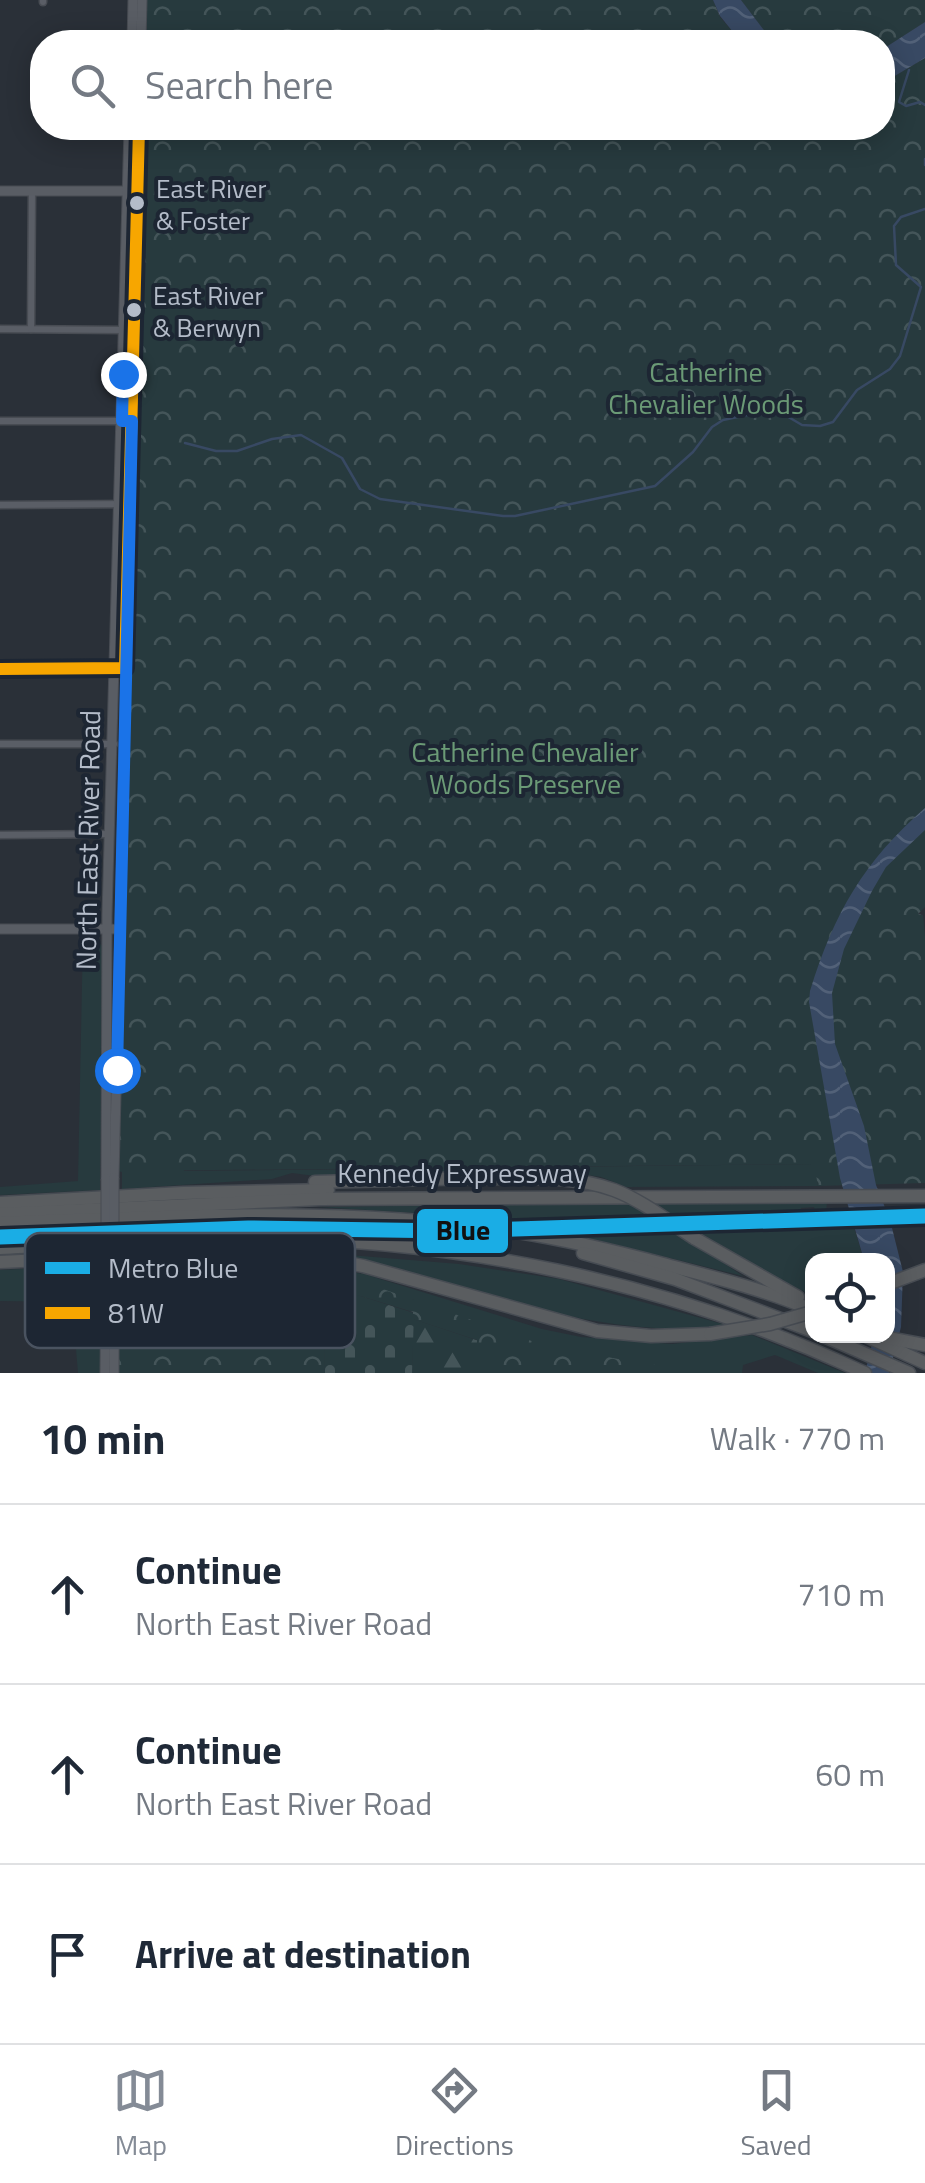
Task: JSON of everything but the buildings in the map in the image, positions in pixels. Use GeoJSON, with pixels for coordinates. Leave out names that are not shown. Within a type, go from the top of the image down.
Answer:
{"type":"FeatureCollection","features":[{"type":"Feature","properties":{"kind":"highway"},"geometry":{"type":"LineString","coordinates":[[0,1203],[316,1182],[563,1179],[602,1186],[635,1200],[805,1305]]}},
{"type":"Feature","properties":{"kind":"highway"},"geometry":{"type":"LineString","coordinates":[[183,1193],[338,1190],[585,1197]]}},
{"type":"Feature","properties":{"kind":"highway","name":"Kennedy Expressway"},"geometry":{"type":"LineString","coordinates":[[0,1214],[320,1198],[925,1193]]}},
{"type":"Feature","properties":{"kind":"highway"},"geometry":{"type":"LineString","coordinates":[[0,1224],[209,1214],[412,1221],[514,1232],[586,1245],[729,1281],[805,1307]]}},
{"type":"Feature","properties":{"kind":"highway"},"geometry":{"type":"LineString","coordinates":[[412,1221],[545,1244],[618,1262],[741,1302],[805,1328]]}},
{"type":"Feature","properties":{"kind":"highway"},"geometry":{"type":"LineString","coordinates":[[355,1244],[458,1254],[574,1273],[678,1299],[770,1332],[865,1373]]}},
{"type":"Feature","properties":{"kind":"highway"},"geometry":{"type":"LineString","coordinates":[[0,1248],[25,1247]]}},
{"type":"Feature","properties":{"kind":"highway"},"geometry":{"type":"LineString","coordinates":[[355,1251],[458,1254]]}},
{"type":"Feature","properties":{"kind":"highway"},"geometry":{"type":"LineString","coordinates":[[0,1262],[25,1261]]}},
{"type":"Feature","properties":{"kind":"highway"},"geometry":{"type":"LineString","coordinates":[[355,1265],[597,1331],[651,1336],[710,1334],[770,1324],[805,1312]]}},
{"type":"Feature","properties":{"kind":"highway"},"geometry":{"type":"LineString","coordinates":[[895,1281],[925,1270]]}},
{"type":"Feature","properties":{"kind":"highway"},"geometry":{"type":"LineString","coordinates":[[895,1339],[921,1344]]}},
{"type":"Feature","properties":{"kind":"highway"},"geometry":{"type":"LineString","coordinates":[[843,1343],[909,1373]]}},
{"type":"Feature","properties":{"kind":"highway"},"geometry":{"type":"LineString","coordinates":[[881,1343],[918,1360]]}},
{"type":"Feature","properties":{"kind":"main road"},"geometry":{"type":"LineString","coordinates":[[133,30],[134,0]]}},
{"type":"Feature","properties":{"kind":"main road"},"geometry":{"type":"LineString","coordinates":[[141,30],[142,0]]}},
{"type":"Feature","properties":{"kind":"main road","name":"North East River Road"},"geometry":{"type":"LineString","coordinates":[[110,1233],[107,929],[125,504],[132,191],[130,140]]}},
{"type":"Feature","properties":{"kind":"main road","name":"North East River Road"},"geometry":{"type":"LineString","coordinates":[[132,191],[138,140]]}},
{"type":"Feature","properties":{"kind":"main road"},"geometry":{"type":"LineString","coordinates":[[0,191],[132,191]]}},
{"type":"Feature","properties":{"kind":"main road","name":"North East River Road"},"geometry":{"type":"LineString","coordinates":[[110,1178],[120,929],[117,744]]}},
{"type":"Feature","properties":{"kind":"main road"},"geometry":{"type":"LineString","coordinates":[[0,930],[120,929]]}},
{"type":"Feature","properties":{"kind":"main road","name":"North East River Road"},"geometry":{"type":"LineString","coordinates":[[105,1373],[106,1348]]}},
{"type":"Feature","properties":{"kind":"main road","name":"North East River Road"},"geometry":{"type":"LineString","coordinates":[[113,1348],[114,1373]]}},
{"type":"Feature","properties":{"kind":"street"},"geometry":{"type":"LineString","coordinates":[[31,329],[32,191]]}},
{"type":"Feature","properties":{"kind":"street"},"geometry":{"type":"LineString","coordinates":[[0,329],[129,330]]}},
{"type":"Feature","properties":{"kind":"street"},"geometry":{"type":"LineString","coordinates":[[0,421],[127,421]]}},
{"type":"Feature","properties":{"kind":"street"},"geometry":{"type":"LineString","coordinates":[[0,504],[125,504]]}},
{"type":"Feature","properties":{"kind":"street"},"geometry":{"type":"LineString","coordinates":[[0,744],[117,744]]}},
{"type":"Feature","properties":{"kind":"street"},"geometry":{"type":"LineString","coordinates":[[0,835],[110,834]]}},
{"type":"Feature","properties":{"kind":"green space"},"geometry":{"type":"Polygon","coordinates":[[[146,0],[713,0],[731,30],[145,30],[146,0]]]}},
{"type":"Feature","properties":{"kind":"green space"},"geometry":{"type":"Polygon","coordinates":[[[741,0],[925,0],[925,22],[895,41],[895,30],[764,30],[741,0]]]}},
{"type":"Feature","properties":{"kind":"green space","name":"Catherine Chevalier Woods Preserve"},"geometry":{"type":"Polygon","coordinates":[[[925,58],[925,907],[918,914],[923,915],[925,937],[925,1183],[818,1186],[814,1164],[118,1171],[142,140],[895,140],[895,76],[925,58]]]}},
{"type":"Feature","properties":{"kind":"green space"},"geometry":{"type":"Polygon","coordinates":[[[124,935],[184,1171],[815,1164],[818,1186],[626,1187],[601,1177],[560,1171],[315,1176],[292,1173],[272,1179],[122,1189],[122,1172],[118,1171],[124,935]]]}},
{"type":"Feature","properties":{"kind":"green space"},"geometry":{"type":"Polygon","coordinates":[[[83,936],[94,936],[104,948],[100,1190],[0,1195],[0,1187],[78,1181],[83,936]]]}},
{"type":"Feature","properties":{"kind":"green space"},"geometry":{"type":"Polygon","coordinates":[[[654,1202],[827,1202],[826,1213],[815,1213],[814,1207],[801,1208],[800,1213],[675,1217],[654,1202]]]}},
{"type":"Feature","properties":{"kind":"green space"},"geometry":{"type":"Polygon","coordinates":[[[632,1203],[656,1218],[560,1222],[560,1230],[668,1226],[743,1276],[560,1231],[415,1213],[319,1207],[632,1203]]]}},
{"type":"Feature","properties":{"kind":"green space"},"geometry":{"type":"Polygon","coordinates":[[[852,1221],[862,1253],[805,1253],[805,1292],[768,1275],[688,1226],[852,1221]]]}},
{"type":"Feature","properties":{"kind":"green space"},"geometry":{"type":"Polygon","coordinates":[[[355,1255],[459,1264],[559,1279],[730,1326],[679,1329],[580,1318],[355,1255]]]}},
{"type":"Feature","properties":{"kind":"green space"},"geometry":{"type":"Polygon","coordinates":[[[25,1269],[25,1301],[0,1301],[0,1270],[25,1269]]]}},
{"type":"Feature","properties":{"kind":"green space"},"geometry":{"type":"Polygon","coordinates":[[[355,1273],[581,1337],[672,1344],[752,1335],[845,1373],[818,1373],[775,1355],[743,1365],[742,1373],[593,1373],[413,1319],[414,1300],[355,1295],[355,1273]]]}},
{"type":"Feature","properties":{"kind":"green space"},"geometry":{"type":"Polygon","coordinates":[[[355,1280],[543,1345],[645,1364],[740,1373],[476,1373],[477,1340],[413,1319],[413,1312],[355,1294],[355,1280]]]}},
{"type":"Feature","properties":{"kind":"green space"},"geometry":{"type":"Polygon","coordinates":[[[355,1294],[414,1313],[412,1373],[324,1373],[324,1348],[355,1348],[355,1294]]]}},
{"type":"Feature","properties":{"kind":"green space"},"geometry":{"type":"Polygon","coordinates":[[[413,1319],[551,1365],[593,1373],[412,1373],[413,1319]]]}},
{"type":"Feature","properties":{"kind":"green space"},"geometry":{"type":"Polygon","coordinates":[[[76,1348],[101,1348],[101,1373],[78,1373],[76,1348]]]}},
{"type":"Feature","properties":{"kind":"green space"},"geometry":{"type":"Polygon","coordinates":[[[118,1348],[325,1348],[324,1373],[118,1373],[118,1348]]]}},
{"type":"Feature","properties":{"kind":"water"},"geometry":{"type":"Polygon","coordinates":[[[713,0],[741,0],[764,30],[731,30],[713,0]]]}},
{"type":"Feature","properties":{"kind":"water"},"geometry":{"type":"Polygon","coordinates":[[[925,22],[925,58],[895,76],[895,41],[925,22]]]}},
{"type":"Feature","properties":{"kind":"water"},"geometry":{"type":"Polygon","coordinates":[[[925,808],[925,830],[886,867],[872,891],[844,949],[832,993],[835,1044],[864,1126],[876,1185],[903,1272],[901,1327],[889,1373],[865,1373],[872,1343],[895,1343],[895,1253],[862,1253],[840,1178],[809,1002],[819,963],[841,913],[868,869],[925,808]]]}},
{"type":"Feature","properties":{"kind":"waterway"},"geometry":{"type":"LineString","coordinates":[[909,70],[899,102],[906,106],[920,102],[925,105]]}},
{"type":"Feature","properties":{"kind":"waterway"},"geometry":{"type":"LineString","coordinates":[[925,159],[925,165]]}},
{"type":"Feature","properties":{"kind":"waterway"},"geometry":{"type":"LineString","coordinates":[[185,443],[216,451],[237,451],[272,439],[301,435],[342,458],[360,489],[380,499],[503,516],[655,486],[723,420],[752,414],[785,415],[802,425],[820,426],[833,422],[857,390],[890,369],[900,356],[921,287],[896,265],[894,226],[901,217],[925,209]]}},
{"type":"Feature","properties":{"kind":"metro line","name":"Blue"},"geometry":{"type":"LineString","coordinates":[[110,1233],[248,1228],[450,1231],[925,1216]]}},
{"type":"Feature","properties":{"kind":"metro line","name":"Blue"},"geometry":{"type":"LineString","coordinates":[[0,1237],[25,1236]]}},
{"type":"Feature","properties":{"kind":"transit line","name":"81W"},"geometry":{"type":"LineString","coordinates":[[0,669],[125,668],[139,140]]}},
{"type":"Feature","properties":{"kind":"place","name":"East River & Foster"},"geometry":{"type":"Point","coordinates":[137,203]}},
{"type":"Feature","properties":{"kind":"place","name":"East River & Berwyn"},"geometry":{"type":"Point","coordinates":[134,310]}},
{"type":"Feature","properties":{"kind":"route"},"geometry":{"type":"LineString","coordinates":[[117,1070],[132,421],[122,421],[123,374]]}},
{"type":"Feature","properties":{"kind":"park label","name":"Catherine Chevalier Woods"},"geometry":{"type":"Point","coordinates":[706,388]}}]}
